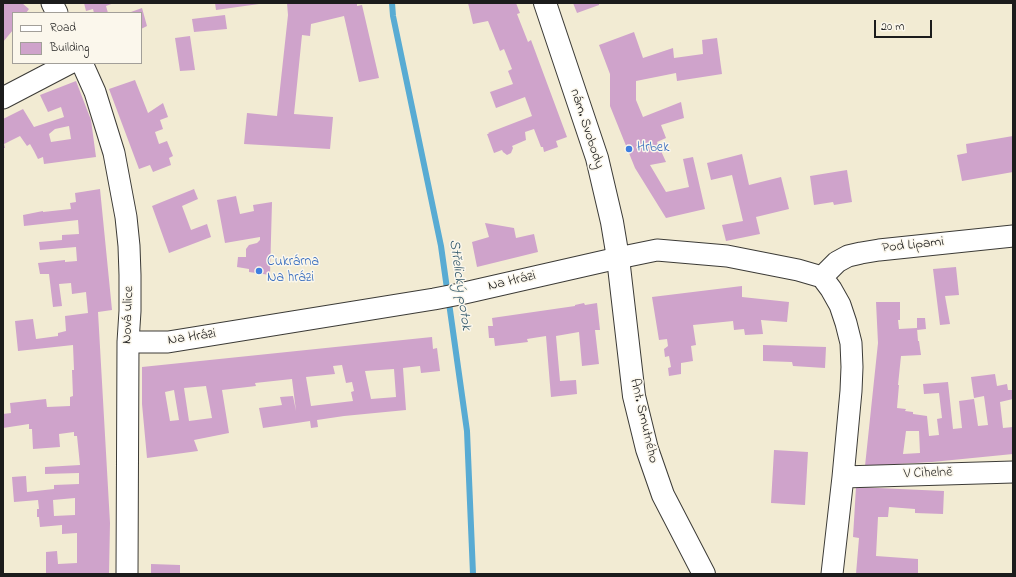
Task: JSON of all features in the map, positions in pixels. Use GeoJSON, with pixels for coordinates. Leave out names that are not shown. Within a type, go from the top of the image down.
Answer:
{"type":"FeatureCollection","features":[{"type":"Feature","properties":{"kind":"street"},"geometry":{"type":"LineString","coordinates":[[52,3],[56,12]]}},
{"type":"Feature","properties":{"kind":"street","name":"nám. Svobody"},"geometry":{"type":"LineString","coordinates":[[545,3],[597,158],[612,222],[618,258]]}},
{"type":"Feature","properties":{"kind":"street"},"geometry":{"type":"LineString","coordinates":[[3,98],[68,64]]}},
{"type":"Feature","properties":{"kind":"street","name":"Nová ulice"},"geometry":{"type":"LineString","coordinates":[[82,64],[95,92],[114,152],[126,217],[129,246],[130,311],[128,342],[127,574]]}},
{"type":"Feature","properties":{"kind":"street","name":"Pod Lipami"},"geometry":{"type":"LineString","coordinates":[[822,277],[837,262],[848,256],[860,253],[1013,236]]}},
{"type":"Feature","properties":{"kind":"street","name":"Na Hrázi"},"geometry":{"type":"LineString","coordinates":[[128,342],[168,342],[434,299],[657,250],[727,256],[798,270],[822,277]]}},
{"type":"Feature","properties":{"kind":"street","name":"Ant. Smutného"},"geometry":{"type":"LineString","coordinates":[[618,258],[634,396],[647,449],[663,495],[704,574]]}},
{"type":"Feature","properties":{"kind":"street"},"geometry":{"type":"LineString","coordinates":[[822,277],[831,289],[840,306],[846,323],[851,344],[852,367],[843,477],[832,574]]}},
{"type":"Feature","properties":{"kind":"street","name":"V Cihelně"},"geometry":{"type":"LineString","coordinates":[[843,477],[1013,472]]}},
{"type":"Feature","properties":{"kind":"building"},"geometry":{"type":"Polygon","coordinates":[[[3,3],[22,3],[29,9],[27,12],[12,12],[12,31],[3,42],[3,3]]]}},
{"type":"Feature","properties":{"kind":"building"},"geometry":{"type":"Polygon","coordinates":[[[84,3],[114,3],[106,6],[108,12],[94,12],[93,9],[86,11],[84,3]]]}},
{"type":"Feature","properties":{"kind":"building"},"geometry":{"type":"Polygon","coordinates":[[[215,3],[259,3],[259,4],[216,10],[215,3]]]}},
{"type":"Feature","properties":{"kind":"building"},"geometry":{"type":"Polygon","coordinates":[[[287,3],[357,3],[357,6],[362,5],[379,78],[359,82],[344,16],[311,24],[310,36],[302,35],[294,114],[333,117],[330,149],[244,144],[247,113],[277,116],[288,15],[287,3]]]}},
{"type":"Feature","properties":{"kind":"building"},"geometry":{"type":"Polygon","coordinates":[[[468,3],[516,3],[520,13],[517,14],[528,42],[531,40],[567,137],[556,141],[558,147],[544,152],[534,129],[525,132],[526,140],[512,146],[513,148],[511,153],[507,155],[502,150],[494,153],[487,134],[489,134],[488,133],[532,116],[525,97],[496,108],[490,92],[513,84],[508,71],[512,69],[504,49],[500,51],[488,21],[473,24],[468,3]]]}},
{"type":"Feature","properties":{"kind":"building"},"geometry":{"type":"Polygon","coordinates":[[[573,3],[599,3],[599,5],[577,13],[573,3]]]}},
{"type":"Feature","properties":{"kind":"building"},"geometry":{"type":"Polygon","coordinates":[[[142,8],[147,26],[142,28],[142,12],[131,12],[142,8]]]}},
{"type":"Feature","properties":{"kind":"building"},"geometry":{"type":"Polygon","coordinates":[[[225,15],[227,29],[194,32],[192,19],[225,15]]]}},
{"type":"Feature","properties":{"kind":"building"},"geometry":{"type":"Polygon","coordinates":[[[634,32],[643,58],[673,48],[674,58],[703,54],[702,40],[717,38],[722,74],[677,81],[676,73],[636,81],[636,100],[643,117],[681,102],[684,118],[661,125],[666,138],[657,142],[666,162],[650,165],[666,192],[689,187],[683,159],[693,157],[705,209],[666,218],[635,168],[610,106],[610,74],[599,45],[634,32]]]}},
{"type":"Feature","properties":{"kind":"building"},"geometry":{"type":"Polygon","coordinates":[[[190,36],[195,70],[180,71],[175,38],[190,36]]]}},
{"type":"Feature","properties":{"kind":"building"},"geometry":{"type":"Polygon","coordinates":[[[135,80],[148,113],[163,103],[168,117],[160,120],[163,129],[155,132],[159,144],[167,141],[173,156],[169,158],[171,165],[153,172],[150,165],[139,169],[109,89],[135,80]]]}},
{"type":"Feature","properties":{"kind":"building"},"geometry":{"type":"Polygon","coordinates":[[[76,81],[91,120],[96,157],[44,164],[43,157],[38,159],[30,144],[27,146],[20,136],[4,144],[5,148],[3,148],[3,119],[23,109],[34,127],[64,117],[61,107],[48,112],[40,95],[76,81]],[[69,126],[55,129],[49,134],[51,142],[71,139],[69,126]]]}},
{"type":"Feature","properties":{"kind":"building"},"geometry":{"type":"Polygon","coordinates":[[[1013,136],[1013,172],[962,181],[957,155],[967,153],[966,144],[1013,136]]]}},
{"type":"Feature","properties":{"kind":"building"},"geometry":{"type":"Polygon","coordinates":[[[742,154],[749,185],[781,177],[789,209],[756,217],[760,234],[726,241],[722,225],[743,221],[732,175],[711,180],[707,163],[742,154]]]}},
{"type":"Feature","properties":{"kind":"building"},"geometry":{"type":"Polygon","coordinates":[[[847,170],[852,202],[834,205],[833,202],[814,205],[810,176],[847,170]]]}},
{"type":"Feature","properties":{"kind":"building"},"geometry":{"type":"Polygon","coordinates":[[[100,189],[112,310],[98,312],[110,523],[109,574],[46,574],[46,552],[57,551],[58,564],[77,563],[77,533],[62,534],[62,525],[40,527],[39,517],[37,517],[37,509],[39,509],[38,500],[14,502],[12,477],[26,476],[27,492],[54,489],[54,485],[79,484],[79,473],[45,474],[45,467],[80,465],[77,436],[74,436],[74,432],[59,434],[60,447],[33,449],[32,429],[29,429],[29,424],[3,428],[3,414],[11,413],[10,403],[46,399],[47,407],[70,406],[70,397],[73,396],[73,345],[18,351],[15,321],[33,319],[36,339],[58,336],[58,333],[66,331],[65,316],[88,313],[86,292],[72,294],[71,283],[59,284],[62,306],[53,307],[49,274],[40,274],[38,263],[65,260],[65,262],[77,261],[76,247],[40,250],[39,242],[62,240],[62,235],[79,234],[78,220],[24,226],[23,215],[43,211],[71,209],[70,203],[76,202],[75,193],[100,189]],[[75,498],[53,500],[54,516],[75,515],[75,498]]]}},
{"type":"Feature","properties":{"kind":"building"},"geometry":{"type":"Polygon","coordinates":[[[194,189],[198,199],[182,206],[191,230],[207,224],[211,237],[169,253],[152,206],[194,189]]]}},
{"type":"Feature","properties":{"kind":"building"},"geometry":{"type":"Polygon","coordinates":[[[236,196],[240,214],[254,211],[253,205],[272,202],[270,275],[249,272],[249,269],[237,267],[238,257],[246,257],[246,249],[249,245],[257,243],[260,240],[260,237],[225,243],[217,200],[236,196]]]}},
{"type":"Feature","properties":{"kind":"building"},"geometry":{"type":"Polygon","coordinates":[[[485,223],[514,228],[516,238],[534,234],[538,252],[477,267],[472,242],[489,237],[485,223]]]}},
{"type":"Feature","properties":{"kind":"building"},"geometry":{"type":"Polygon","coordinates":[[[956,267],[959,295],[945,296],[950,324],[940,325],[933,269],[956,267]]]}},
{"type":"Feature","properties":{"kind":"building"},"geometry":{"type":"Polygon","coordinates":[[[742,286],[742,297],[789,302],[787,322],[761,320],[763,334],[745,335],[744,329],[734,330],[733,321],[693,325],[696,345],[691,346],[693,361],[681,363],[681,374],[669,376],[668,368],[671,367],[669,356],[665,357],[664,349],[668,346],[667,339],[659,340],[652,297],[742,286]]]}},
{"type":"Feature","properties":{"kind":"building"},"geometry":{"type":"Polygon","coordinates":[[[876,302],[900,302],[900,320],[898,320],[899,329],[917,328],[917,318],[925,318],[926,329],[917,330],[921,355],[901,356],[897,408],[906,409],[905,411],[913,412],[913,414],[927,416],[929,436],[939,435],[937,419],[942,418],[939,393],[924,394],[923,384],[948,382],[953,429],[962,428],[959,401],[974,399],[978,426],[988,425],[984,396],[974,398],[971,377],[995,374],[997,386],[1007,384],[1008,390],[1012,390],[1013,393],[1013,399],[1000,402],[1003,428],[1013,427],[1013,454],[932,462],[865,466],[878,343],[876,302]],[[906,431],[903,454],[920,453],[919,431],[906,431]]]}},
{"type":"Feature","properties":{"kind":"building"},"geometry":{"type":"Polygon","coordinates":[[[584,303],[585,305],[597,303],[600,330],[595,330],[599,364],[582,366],[579,332],[556,336],[560,381],[576,380],[577,394],[551,397],[546,336],[527,339],[528,342],[495,346],[494,338],[489,338],[488,326],[493,326],[492,318],[575,306],[584,303]]]}},
{"type":"Feature","properties":{"kind":"building"},"geometry":{"type":"Polygon","coordinates":[[[432,337],[433,349],[437,348],[440,371],[421,373],[420,366],[403,368],[406,410],[317,420],[318,427],[311,428],[310,421],[263,428],[259,408],[282,405],[280,397],[293,396],[296,411],[292,379],[255,383],[256,386],[222,390],[229,433],[194,440],[198,451],[147,458],[142,404],[142,367],[432,337]],[[342,365],[333,366],[335,374],[306,377],[311,406],[353,401],[351,392],[354,391],[352,382],[346,383],[342,365]],[[394,369],[365,371],[371,399],[396,397],[394,369]],[[206,386],[184,388],[189,421],[212,418],[206,386]],[[174,390],[165,392],[170,421],[179,420],[174,390]]]}},
{"type":"Feature","properties":{"kind":"building"},"geometry":{"type":"Polygon","coordinates":[[[763,345],[826,347],[825,368],[793,366],[792,362],[763,361],[763,345]]]}},
{"type":"Feature","properties":{"kind":"building"},"geometry":{"type":"Polygon","coordinates":[[[774,450],[808,452],[805,505],[771,503],[774,450]]]}},
{"type":"Feature","properties":{"kind":"building"},"geometry":{"type":"Polygon","coordinates":[[[856,487],[944,491],[943,514],[915,513],[915,509],[889,507],[888,517],[878,517],[876,556],[918,559],[918,574],[856,574],[859,538],[853,537],[856,487]]]}},
{"type":"Feature","properties":{"kind":"building"},"geometry":{"type":"Polygon","coordinates":[[[151,564],[180,565],[180,574],[151,574],[151,564]]]}},
{"type":"Feature","properties":{"kind":"waterway","name":"Střelický potok"},"geometry":{"type":"LineString","coordinates":[[392,3],[393,16],[441,246],[467,431],[473,574]]}},
{"type":"Feature","properties":{"kind":"place","name":"Hrbek"},"geometry":{"type":"Point","coordinates":[629,149]}},
{"type":"Feature","properties":{"kind":"place","name":"Cukrárna Na hrázi"},"geometry":{"type":"Point","coordinates":[259,271]}}]}
